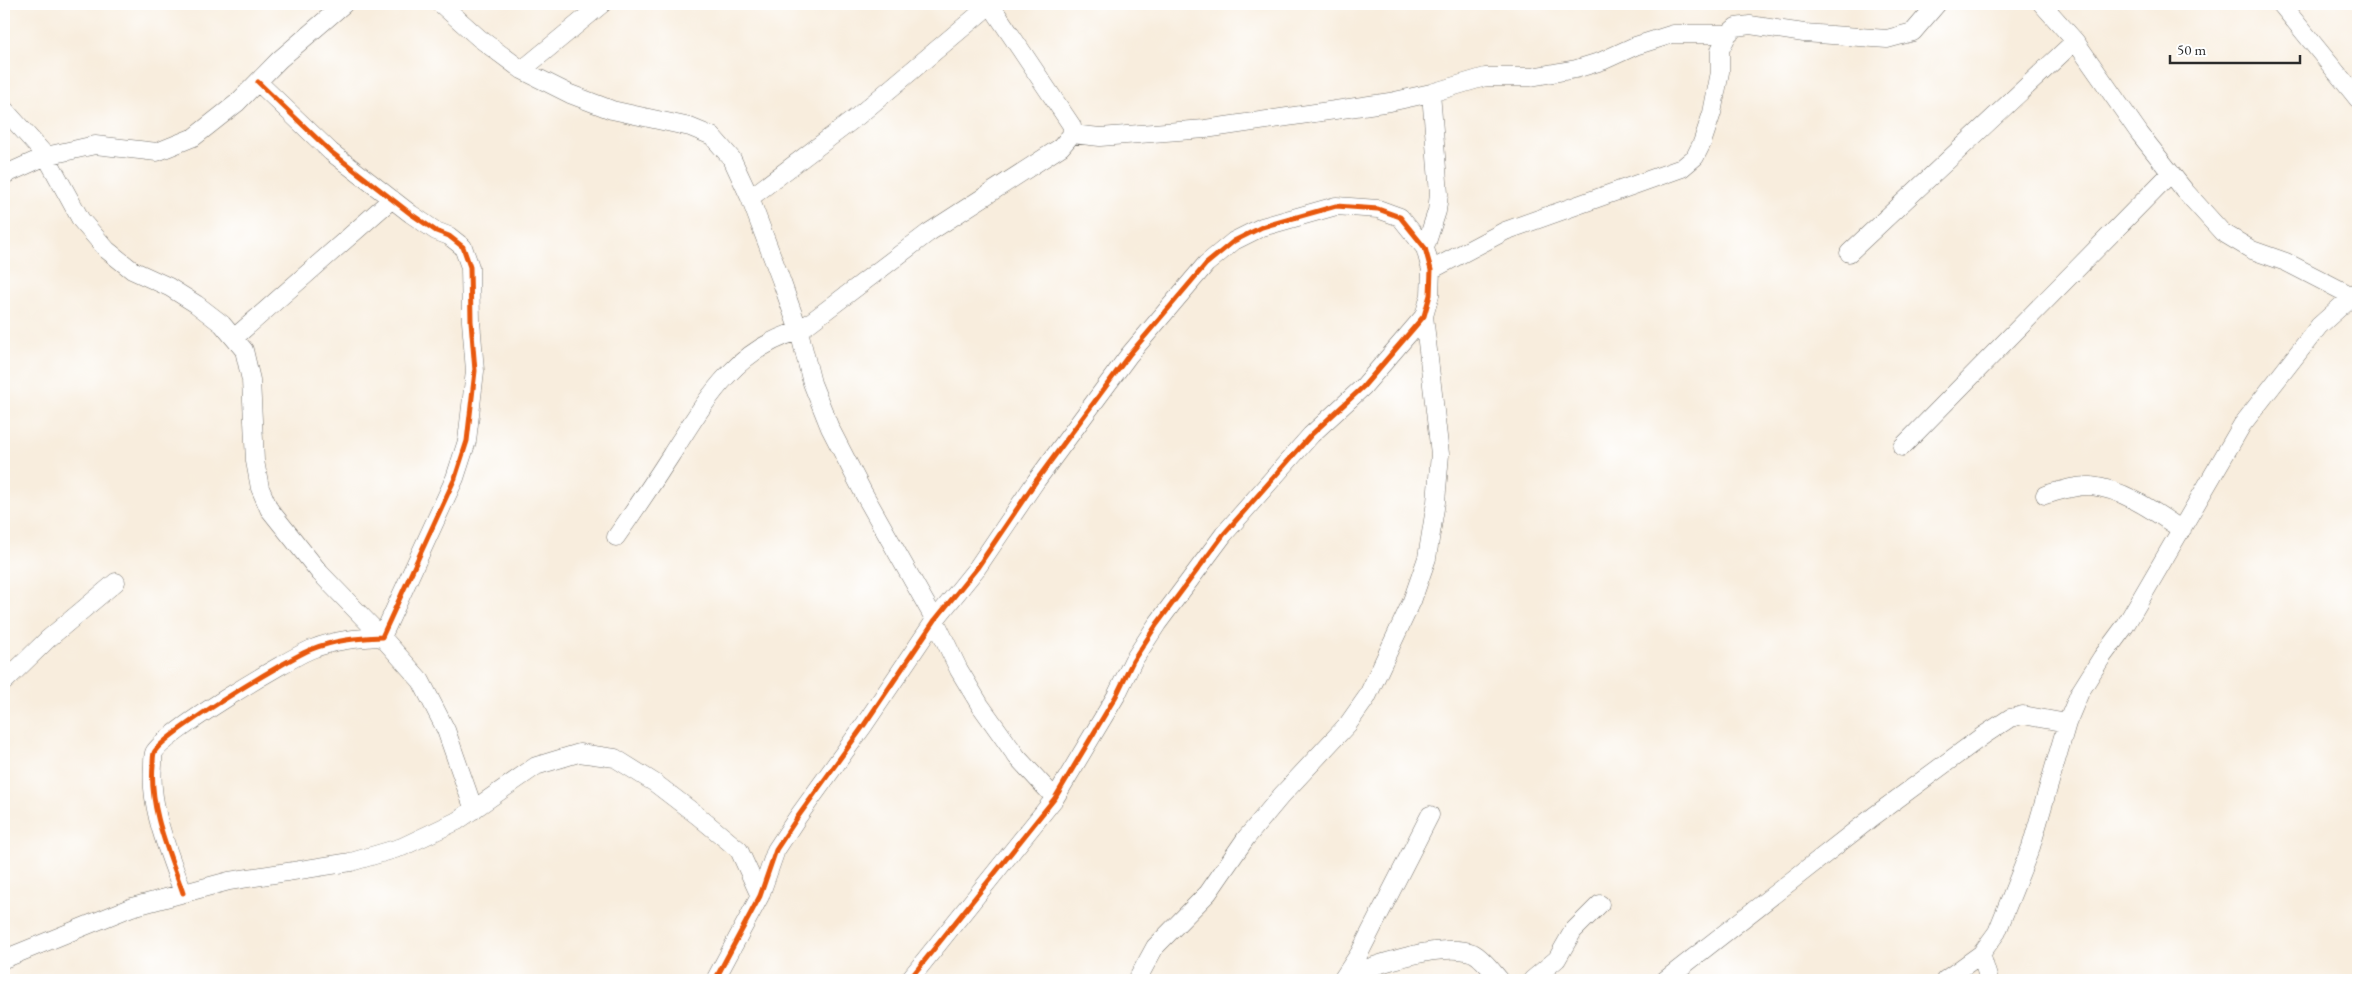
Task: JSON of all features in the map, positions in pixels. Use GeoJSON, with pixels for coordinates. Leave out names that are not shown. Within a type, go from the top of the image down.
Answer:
{"type":"FeatureCollection","features":[{"type":"Feature","properties":{"kind":"street"},"geometry":{"type":"LineString","coordinates":[[4,175],[46,156],[95,145],[157,152],[194,137],[237,103],[279,60],[344,4]]}},
{"type":"Feature","properties":{"kind":"street"},"geometry":{"type":"LineString","coordinates":[[441,4],[479,38],[522,70],[570,94],[612,110],[690,126],[712,136],[732,159],[750,198],[799,331],[812,383],[830,428],[864,494],[935,620],[959,670],[990,720],[1017,757],[1055,798]]}},
{"type":"Feature","properties":{"kind":"street"},"geometry":{"type":"LineString","coordinates":[[522,70],[602,4]]}},
{"type":"Feature","properties":{"kind":"street"},"geometry":{"type":"LineString","coordinates":[[616,537],[720,383],[759,348],[780,337],[799,331],[928,233],[1061,147],[1072,134],[1072,126],[990,4],[858,116],[750,198]]}},
{"type":"Feature","properties":{"kind":"street"},"geometry":{"type":"LineString","coordinates":[[1431,270],[1505,231],[1682,168],[1695,157],[1702,143],[1712,113],[1720,72],[1720,50],[1728,34],[1736,27],[1750,25],[1804,33],[1887,39],[1913,32],[1937,4]]}},
{"type":"Feature","properties":{"kind":"street"},"geometry":{"type":"LineString","coordinates":[[1945,980],[1981,954],[1997,932],[2041,815],[2067,723],[2080,692],[2125,626],[2242,425],[2319,326],[2355,293],[2286,262],[2252,250],[2222,232],[2171,173],[2101,80],[2075,41],[2042,4]]}},
{"type":"Feature","properties":{"kind":"street"},"geometry":{"type":"LineString","coordinates":[[2281,4],[2358,99]]}},
{"type":"Feature","properties":{"kind":"street"},"geometry":{"type":"LineString","coordinates":[[1072,134],[1100,137],[1205,129],[1390,102],[1431,93],[1485,77],[1531,77],[1576,69],[1602,61],[1635,46],[1673,34],[1728,34]]}},
{"type":"Feature","properties":{"kind":"street"},"geometry":{"type":"LineString","coordinates":[[1849,253],[2075,41]]}},
{"type":"Feature","properties":{"kind":"street"},"geometry":{"type":"LineString","coordinates":[[258,82],[331,152],[392,199],[463,247],[470,268],[475,371],[467,441],[455,478],[382,636]]}},
{"type":"Feature","properties":{"kind":"street"},"geometry":{"type":"LineString","coordinates":[[1424,248],[1437,211],[1439,194],[1431,93]]}},
{"type":"Feature","properties":{"kind":"street"},"geometry":{"type":"LineString","coordinates":[[4,109],[46,156],[81,220],[107,250],[132,270],[169,287],[196,304],[222,324],[244,350],[251,380],[255,461],[260,488],[269,508],[320,573],[382,636],[421,681],[446,730],[474,810]]}},
{"type":"Feature","properties":{"kind":"street"},"geometry":{"type":"LineString","coordinates":[[1902,446],[2171,173]]}},
{"type":"Feature","properties":{"kind":"street"},"geometry":{"type":"LineString","coordinates":[[234,338],[392,199]]}},
{"type":"Feature","properties":{"kind":"street"},"geometry":{"type":"LineString","coordinates":[[715,980],[760,896],[776,850],[935,620],[977,568],[1036,481],[1129,355],[1206,264],[1234,241],[1262,227],[1336,206],[1378,209],[1400,218],[1424,248],[1431,270],[1430,295],[1424,316],[1440,454],[1436,502],[1427,558],[1412,600],[1367,697],[1348,724],[1281,796],[1246,838],[1208,894],[1155,947],[1137,980]]}},
{"type":"Feature","properties":{"kind":"street"},"geometry":{"type":"LineString","coordinates":[[909,980],[1055,798],[1112,704],[1133,661],[1157,624],[1224,534],[1311,435],[1363,387],[1424,316]]}},
{"type":"Feature","properties":{"kind":"street"},"geometry":{"type":"LineString","coordinates":[[2045,495],[2068,488],[2090,486],[2114,491],[2182,530]]}},
{"type":"Feature","properties":{"kind":"street"},"geometry":{"type":"LineString","coordinates":[[4,682],[48,639],[116,582]]}},
{"type":"Feature","properties":{"kind":"street"},"geometry":{"type":"LineString","coordinates":[[183,893],[161,827],[151,785],[154,753],[172,734],[255,681],[311,649],[346,638],[382,636]]}},
{"type":"Feature","properties":{"kind":"street"},"geometry":{"type":"LineString","coordinates":[[1665,980],[1874,816],[2010,718],[2023,715],[2067,723]]}},
{"type":"Feature","properties":{"kind":"street"},"geometry":{"type":"LineString","coordinates":[[4,959],[132,907],[229,881],[351,862],[402,847],[457,822],[536,766],[579,753],[615,758],[655,784],[739,850],[760,896]]}},
{"type":"Feature","properties":{"kind":"street"},"geometry":{"type":"LineString","coordinates":[[1344,978],[1359,954],[1430,815]]}},
{"type":"Feature","properties":{"kind":"street"},"geometry":{"type":"LineString","coordinates":[[1532,980],[1557,959],[1573,931],[1600,904]]}},
{"type":"Feature","properties":{"kind":"street"},"geometry":{"type":"LineString","coordinates":[[1344,978],[1392,959],[1458,950],[1474,954],[1500,980]]}},
{"type":"Feature","properties":{"kind":"street"},"geometry":{"type":"LineString","coordinates":[[1981,954],[1989,980]]}},
{"type":"Feature","properties":{"kind":"cycle path"},"geometry":{"type":"LineString","coordinates":[[183,893],[157,814],[153,781],[154,753],[178,730],[254,681],[299,655],[312,649],[338,642],[382,637],[455,478],[467,441],[475,371],[471,321],[470,267],[463,247],[449,236],[436,231],[411,214],[331,152],[258,82]]}},
{"type":"Feature","properties":{"kind":"cycle path"},"geometry":{"type":"LineString","coordinates":[[715,980],[760,896],[776,850],[797,818],[864,725],[935,620],[977,568],[1036,481],[1129,355],[1206,264],[1234,241],[1262,227],[1336,206],[1378,209],[1400,217],[1425,248],[1431,270],[1430,295],[1424,316],[1363,387],[1311,435],[1224,534],[1157,624],[1133,661],[1116,696],[1055,798],[909,980]]}}]}
